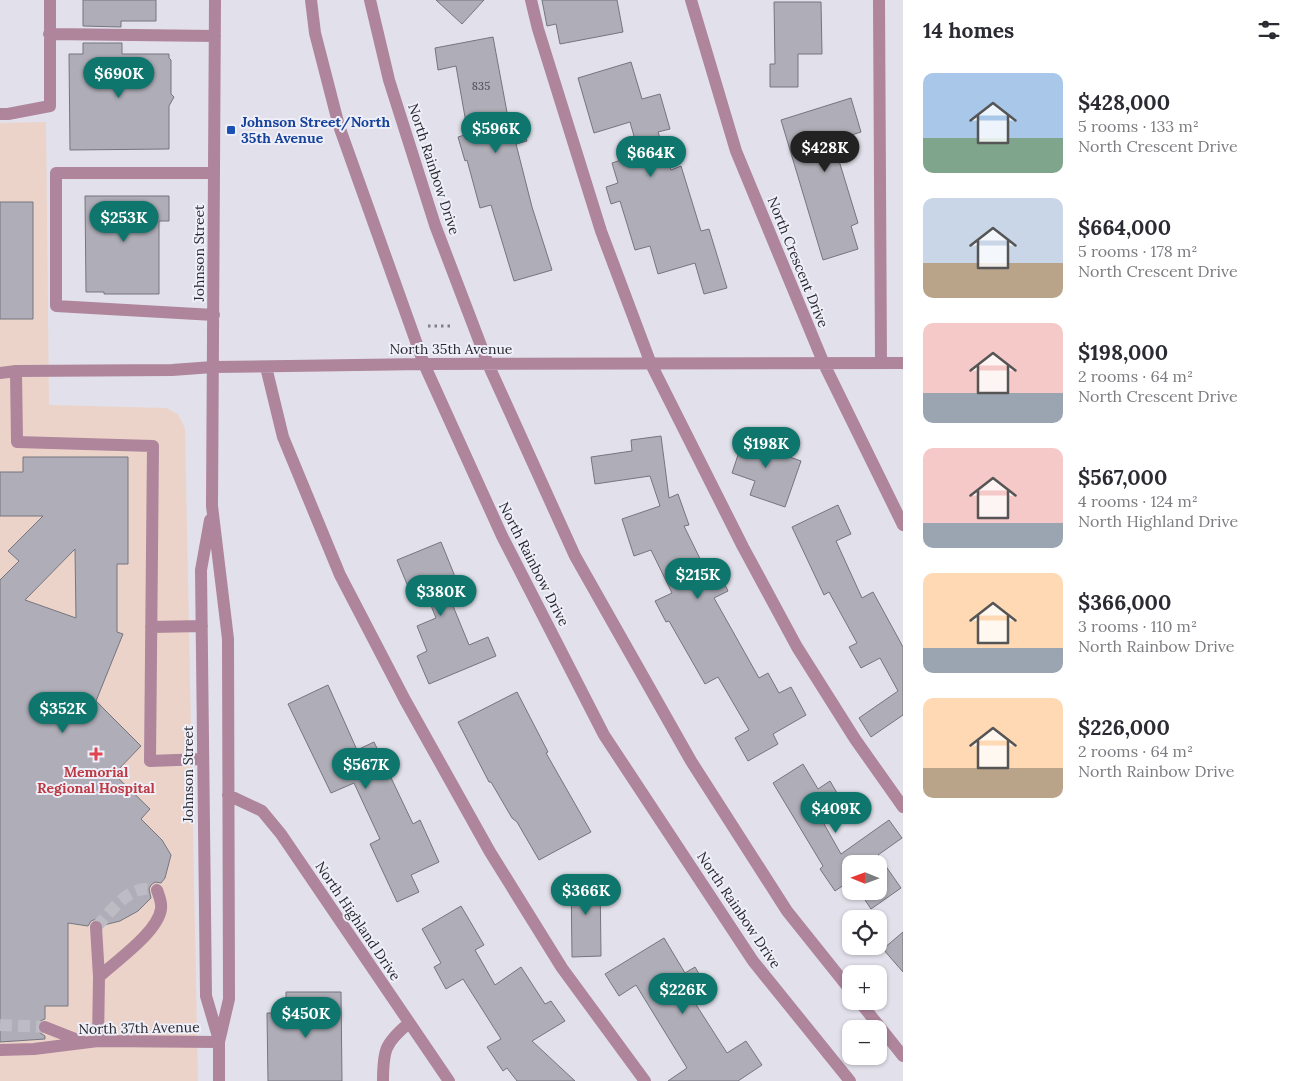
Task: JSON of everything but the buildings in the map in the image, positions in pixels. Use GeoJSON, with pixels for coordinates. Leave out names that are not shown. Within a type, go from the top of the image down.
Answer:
{"type":"FeatureCollection","features":[{"type":"Feature","properties":{"kind":"street"},"geometry":{"type":"LineString","coordinates":[[0,114],[50,106],[50,0]]}},
{"type":"Feature","properties":{"kind":"street","name":"Johnson Street"},"geometry":{"type":"LineString","coordinates":[[215,0],[212,506],[228,639],[229,999],[219,1042]]}},
{"type":"Feature","properties":{"kind":"street","name":"North Rainbow Drive"},"geometry":{"type":"LineString","coordinates":[[311,0],[316,33],[339,126],[424,364],[502,536],[604,735],[753,960],[850,1081]]}},
{"type":"Feature","properties":{"kind":"street","name":"North Rainbow Drive"},"geometry":{"type":"LineString","coordinates":[[370,0],[390,80],[435,225],[488,364],[575,556],[691,761],[787,911],[842,980]]}},
{"type":"Feature","properties":{"kind":"street"},"geometry":{"type":"LineString","coordinates":[[531,0],[538,29],[601,232],[651,364],[743,547],[797,647],[854,739],[903,807]]}},
{"type":"Feature","properties":{"kind":"street","name":"North Crescent Drive"},"geometry":{"type":"LineString","coordinates":[[691,0],[736,151],[824,364],[903,525]]}},
{"type":"Feature","properties":{"kind":"street"},"geometry":{"type":"LineString","coordinates":[[879,0],[881,363]]}},
{"type":"Feature","properties":{"kind":"street"},"geometry":{"type":"LineString","coordinates":[[49,34],[215,36]]}},
{"type":"Feature","properties":{"kind":"street"},"geometry":{"type":"LineString","coordinates":[[214,173],[56,173],[56,306],[214,315]]}},
{"type":"Feature","properties":{"kind":"street","name":"North 35th Avenue"},"geometry":{"type":"LineString","coordinates":[[0,373],[16,371],[172,370],[214,367],[424,364],[903,363]]}},
{"type":"Feature","properties":{"kind":"street"},"geometry":{"type":"LineString","coordinates":[[266,367],[283,437],[336,566],[405,700],[490,852],[562,968],[645,1081]]}},
{"type":"Feature","properties":{"kind":"street"},"geometry":{"type":"LineString","coordinates":[[16,371],[17,442],[153,446],[150,761],[203,759]]}},
{"type":"Feature","properties":{"kind":"street","name":"Johnson Street"},"geometry":{"type":"LineString","coordinates":[[212,506],[201,570],[206,996],[219,1042],[220,1081]]}},
{"type":"Feature","properties":{"kind":"street"},"geometry":{"type":"LineString","coordinates":[[151,627],[202,626]]}},
{"type":"Feature","properties":{"kind":"street","name":"North Highland Drive"},"geometry":{"type":"LineString","coordinates":[[228,795],[262,811],[281,834],[448,1081]]}},
{"type":"Feature","properties":{"kind":"street"},"geometry":{"type":"LineString","coordinates":[[99,977],[146,936],[156,922],[162,903],[157,890]]}},
{"type":"Feature","properties":{"kind":"street"},"geometry":{"type":"LineString","coordinates":[[45,1027],[92,1042],[99,977],[96,927]]}},
{"type":"Feature","properties":{"kind":"street"},"geometry":{"type":"LineString","coordinates":[[866,1010],[903,1056]]}},
{"type":"Feature","properties":{"kind":"street"},"geometry":{"type":"LineString","coordinates":[[383,1081],[384,1056],[392,1037],[409,1023]]}},
{"type":"Feature","properties":{"kind":"street","name":"North 37th Avenue"},"geometry":{"type":"LineString","coordinates":[[0,1050],[34,1049],[92,1042],[219,1042]]}},
{"type":"Feature","properties":{"kind":"path"},"geometry":{"type":"LineString","coordinates":[[420,326],[452,326]]}},
{"type":"Feature","properties":{"kind":"shaded area","name":"Memorial Regional Hospital"},"geometry":{"type":"Polygon","coordinates":[[[46,122],[49,405],[166,408],[178,414],[185,428],[198,1081],[0,1081],[0,123],[46,122]]]}},
{"type":"Feature","properties":{"kind":"tunnel"},"geometry":{"type":"LineString","coordinates":[[96,927],[122,899],[130,894],[138,890],[157,890]]}},
{"type":"Feature","properties":{"kind":"tunnel"},"geometry":{"type":"LineString","coordinates":[[0,1025],[45,1027]]}},
{"type":"Feature","properties":{"kind":"place","name":"Johnson Street/North 35th Avenue"},"geometry":{"type":"Point","coordinates":[231,130]}},
{"type":"Feature","properties":{"kind":"place","name":"Memorial Regional Hospital"},"geometry":{"type":"Point","coordinates":[96,754]}}]}
